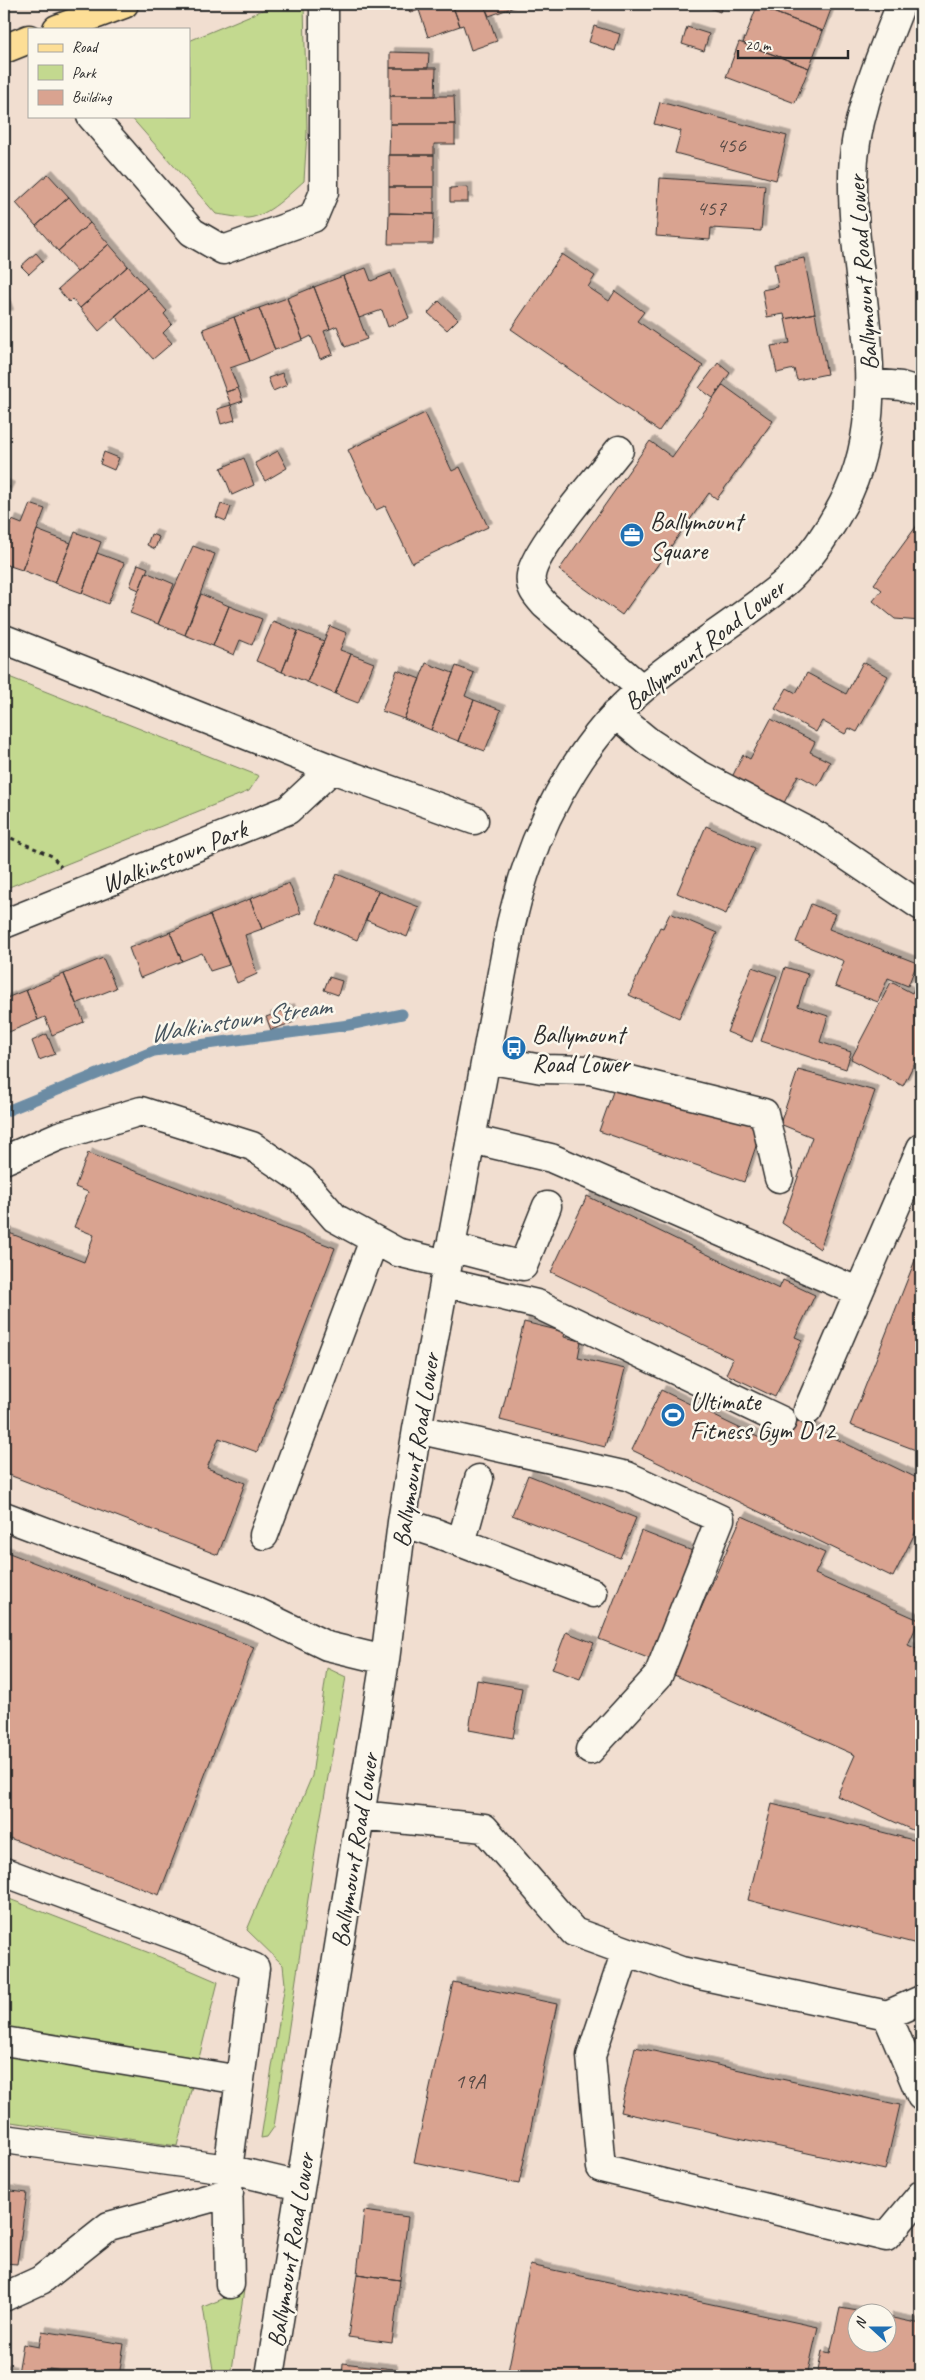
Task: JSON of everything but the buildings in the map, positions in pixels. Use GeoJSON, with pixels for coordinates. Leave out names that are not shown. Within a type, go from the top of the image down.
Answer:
{"type":"FeatureCollection","features":[{"type":"Feature","properties":{"kind":"main road"},"geometry":{"type":"LineString","coordinates":[[60,28],[124,4]]}},
{"type":"Feature","properties":{"kind":"main road"},"geometry":{"type":"LineString","coordinates":[[4,49],[28,39]]}},
{"type":"Feature","properties":{"kind":"street"},"geometry":{"type":"LineString","coordinates":[[93,118],[192,232],[223,250],[313,218],[324,192],[324,4]]}},
{"type":"Feature","properties":{"kind":"street","name":"Ballymount Road Lower"},"geometry":{"type":"LineString","coordinates":[[270,2376],[385,1660],[402,1522],[417,1429],[511,924],[527,867],[557,796],[615,714],[642,689],[767,597],[792,576],[809,558],[844,503],[854,478],[863,446],[870,383],[868,334],[853,213],[853,175],[856,139],[872,86],[901,4]]}},
{"type":"Feature","properties":{"kind":"street"},"geometry":{"type":"LineString","coordinates":[[870,383],[901,386],[921,392]]}},
{"type":"Feature","properties":{"kind":"street"},"geometry":{"type":"LineString","coordinates":[[619,450],[546,542],[531,576],[532,590],[545,605],[642,689]]}},
{"type":"Feature","properties":{"kind":"street"},"geometry":{"type":"LineString","coordinates":[[4,639],[332,769],[474,820]]}},
{"type":"Feature","properties":{"kind":"street"},"geometry":{"type":"LineString","coordinates":[[615,714],[649,742],[698,774],[819,837],[921,906]]}},
{"type":"Feature","properties":{"kind":"street","name":"Walkinstown Park"},"geometry":{"type":"LineString","coordinates":[[4,924],[288,810],[332,769]]}},
{"type":"Feature","properties":{"kind":"street"},"geometry":{"type":"LineString","coordinates":[[486,1060],[542,1069],[590,1070],[764,1113],[779,1178]]}},
{"type":"Feature","properties":{"kind":"street"},"geometry":{"type":"LineString","coordinates":[[4,1160],[59,1136],[141,1112],[252,1146],[302,1180],[335,1218],[396,1252],[447,1264],[537,1304],[782,1421]]}},
{"type":"Feature","properties":{"kind":"street"},"geometry":{"type":"LineString","coordinates":[[471,1139],[551,1158],[859,1292]]}},
{"type":"Feature","properties":{"kind":"street"},"geometry":{"type":"LineString","coordinates":[[808,1410],[921,1148]]}},
{"type":"Feature","properties":{"kind":"street"},"geometry":{"type":"LineString","coordinates":[[447,1264],[524,1266],[547,1206]]}},
{"type":"Feature","properties":{"kind":"street"},"geometry":{"type":"LineString","coordinates":[[264,1535],[374,1240]]}},
{"type":"Feature","properties":{"kind":"street"},"geometry":{"type":"LineString","coordinates":[[417,1429],[626,1476],[720,1519],[658,1676],[590,1750]]}},
{"type":"Feature","properties":{"kind":"street"},"geometry":{"type":"LineString","coordinates":[[461,1543],[479,1479]]}},
{"type":"Feature","properties":{"kind":"street"},"geometry":{"type":"LineString","coordinates":[[4,1516],[253,1610],[327,1646],[385,1660]]}},
{"type":"Feature","properties":{"kind":"street"},"geometry":{"type":"LineString","coordinates":[[402,1522],[592,1593]]}},
{"type":"Feature","properties":{"kind":"street"},"geometry":{"type":"LineString","coordinates":[[360,1815],[484,1828],[574,1932],[681,1971],[886,2015],[921,2000]]}},
{"type":"Feature","properties":{"kind":"street"},"geometry":{"type":"LineString","coordinates":[[4,1872],[190,1941],[255,1968],[228,2181],[230,2284]]}},
{"type":"Feature","properties":{"kind":"street"},"geometry":{"type":"LineString","coordinates":[[626,1951],[591,2056],[600,2168],[886,2237],[921,2195]]}},
{"type":"Feature","properties":{"kind":"street"},"geometry":{"type":"LineString","coordinates":[[886,2015],[921,2096]]}},
{"type":"Feature","properties":{"kind":"street"},"geometry":{"type":"LineString","coordinates":[[4,2041],[240,2080]]}},
{"type":"Feature","properties":{"kind":"street"},"geometry":{"type":"LineString","coordinates":[[4,2139],[228,2181],[300,2186]]}},
{"type":"Feature","properties":{"kind":"street"},"geometry":{"type":"LineString","coordinates":[[4,2297],[42,2280],[109,2226],[228,2181]]}},
{"type":"Feature","properties":{"kind":"path"},"geometry":{"type":"LineString","coordinates":[[4,835],[52,856],[81,893]]}},
{"type":"Feature","properties":{"kind":"green space"},"geometry":{"type":"Polygon","coordinates":[[[277,4],[304,4],[307,132],[304,181],[278,204],[264,213],[248,218],[216,214],[132,118],[190,118],[190,41],[277,4]]]}},
{"type":"Feature","properties":{"kind":"green space"},"geometry":{"type":"Polygon","coordinates":[[[4,675],[259,776],[249,791],[4,889],[4,675]]]}},
{"type":"Feature","properties":{"kind":"green space"},"geometry":{"type":"Polygon","coordinates":[[[327,1668],[346,1677],[318,1832],[274,2127],[267,2137],[261,2138],[285,1984],[283,1965],[247,1930],[312,1776],[327,1668]]]}},
{"type":"Feature","properties":{"kind":"green space"},"geometry":{"type":"Polygon","coordinates":[[[4,1897],[160,1957],[218,1982],[177,2146],[4,2121],[4,1897]]]}},
{"type":"Feature","properties":{"kind":"green space"},"geometry":{"type":"Polygon","coordinates":[[[244,2290],[231,2376],[214,2376],[203,2307],[244,2290]]]}},
{"type":"Feature","properties":{"kind":"waterway","name":"Walkinstown Stream"},"geometry":{"type":"LineString","coordinates":[[4,1112],[154,1051],[349,1025],[402,1014]]}},
{"type":"Feature","properties":{"kind":"place","name":"Ballymount Square"},"geometry":{"type":"Point","coordinates":[632,535]}},
{"type":"Feature","properties":{"kind":"place","name":"Ballymount Road Lower"},"geometry":{"type":"Point","coordinates":[514,1048]}},
{"type":"Feature","properties":{"kind":"place","name":"Ultimate Fitness Gym D12"},"geometry":{"type":"Point","coordinates":[673,1415]}}]}
